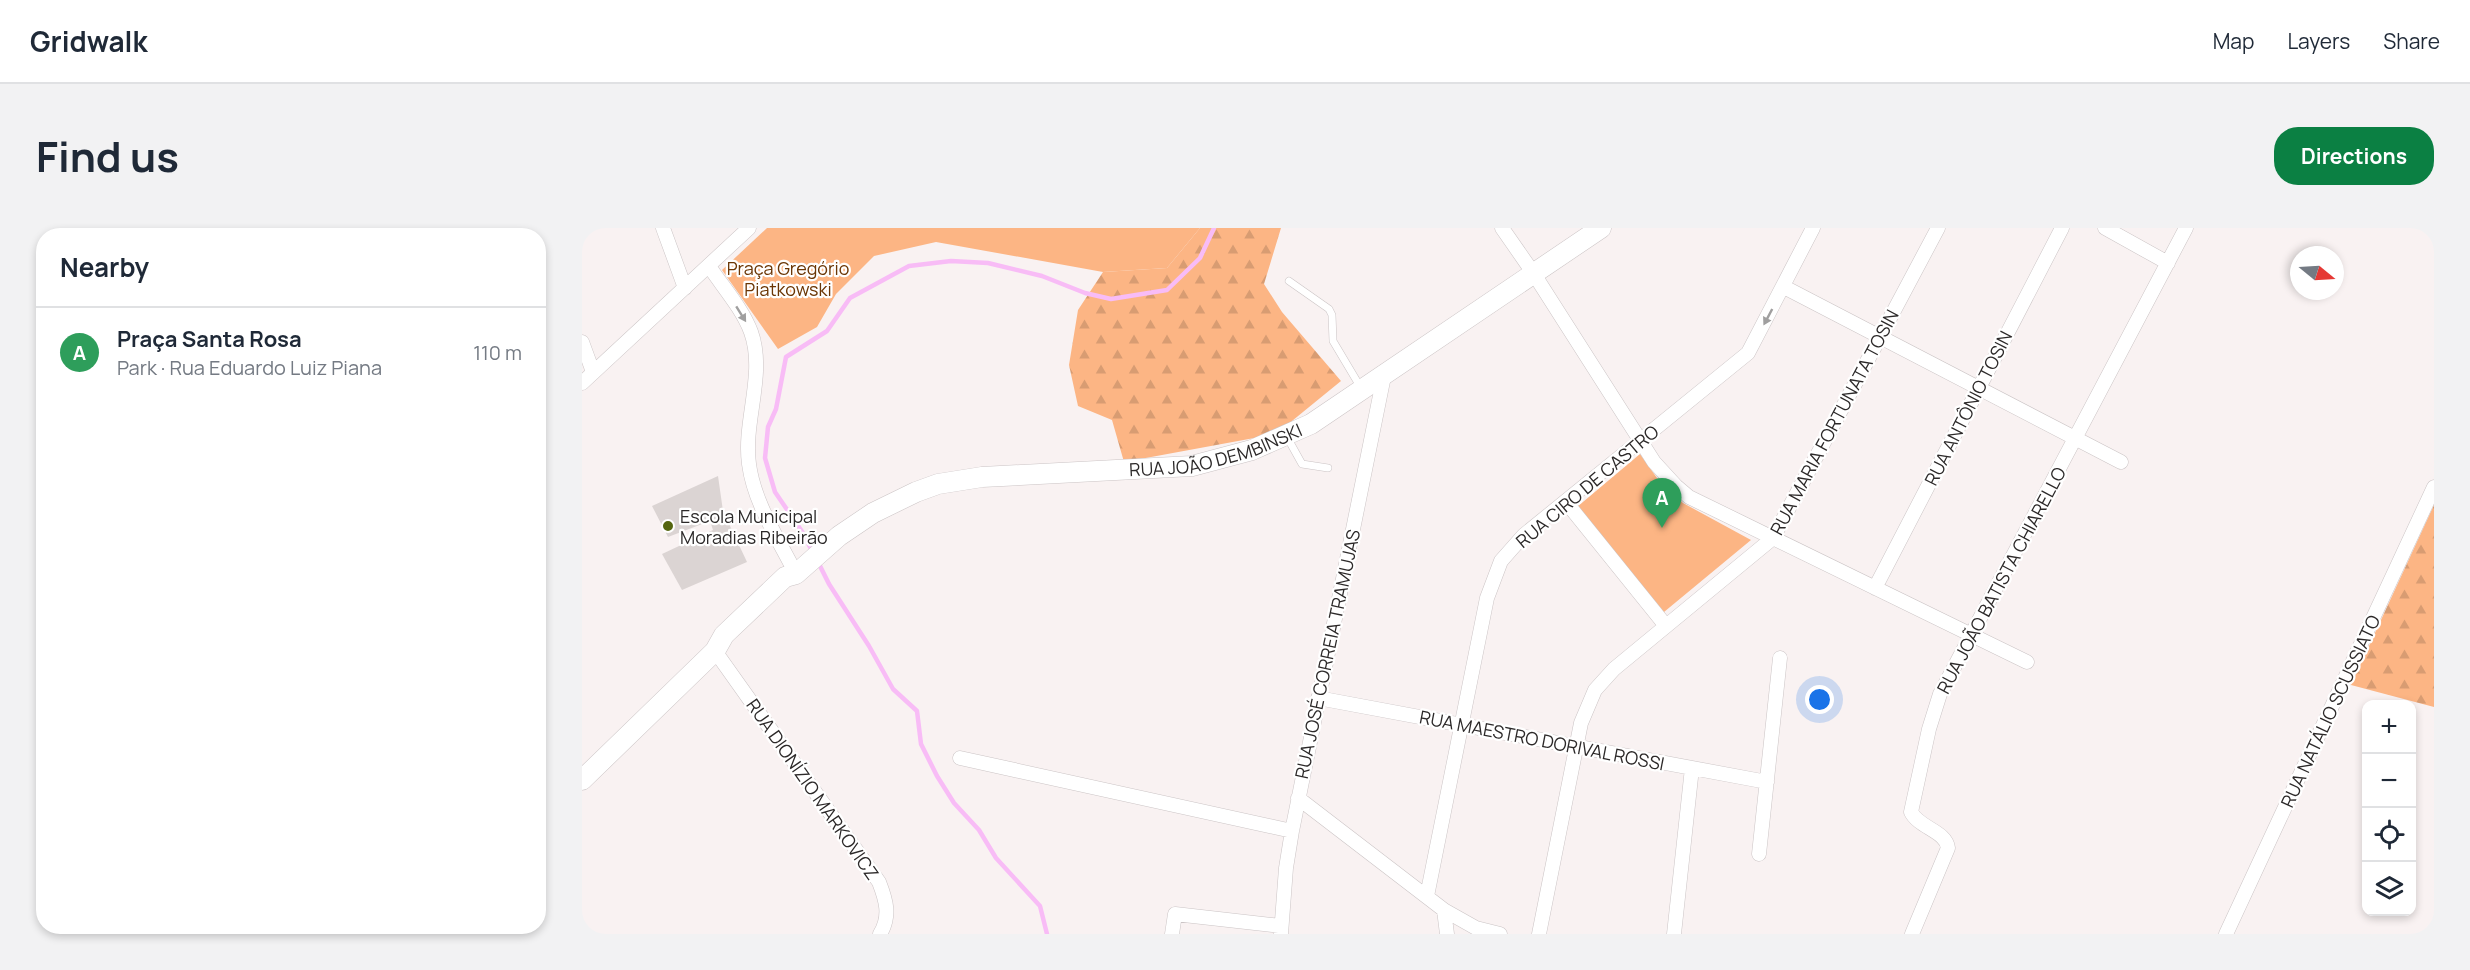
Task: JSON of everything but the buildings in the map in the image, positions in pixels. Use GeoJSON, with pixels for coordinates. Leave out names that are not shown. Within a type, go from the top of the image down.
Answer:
{"type":"FeatureCollection","features":[{"type":"Feature","properties":{"kind":"main road","name":"RUA JOÃO DEMBINSKI"},"geometry":{"type":"LineString","coordinates":[[582,780],[716,651],[732,644],[792,585],[801,569],[873,513],[938,484],[982,477],[1192,466],[1252,450],[1287,436],[1363,390],[1601,228]]}},
{"type":"Feature","properties":{"kind":"street"},"geometry":{"type":"LineString","coordinates":[[663,228],[685,288]]}},
{"type":"Feature","properties":{"kind":"street"},"geometry":{"type":"LineString","coordinates":[[582,382],[749,228]]}},
{"type":"Feature","properties":{"kind":"street"},"geometry":{"type":"LineString","coordinates":[[1502,228],[1664,474],[1689,496],[2027,662]]}},
{"type":"Feature","properties":{"kind":"street","name":"RUA CIRO DE CASTRO"},"geometry":{"type":"LineString","coordinates":[[1427,896],[1487,598],[1501,561],[1524,535],[1748,352],[1813,228]]}},
{"type":"Feature","properties":{"kind":"street","name":"RUA MARIA FORTUNATA TOSIN"},"geometry":{"type":"LineString","coordinates":[[1539,934],[1575,746],[1587,706],[1595,690],[1614,669],[1773,538],[1938,228]]}},
{"type":"Feature","properties":{"kind":"street","name":"RUA ANTÔNIO TOSIN"},"geometry":{"type":"LineString","coordinates":[[1875,588],[2062,228]]}},
{"type":"Feature","properties":{"kind":"street"},"geometry":{"type":"LineString","coordinates":[[2105,228],[2168,263]]}},
{"type":"Feature","properties":{"kind":"street","name":"RUA JOÃO BATISTA CHIARELLO"},"geometry":{"type":"LineString","coordinates":[[1912,934],[1948,848],[1945,839],[1914,818],[1912,805],[1934,711],[1947,679],[2186,228]]}},
{"type":"Feature","properties":{"kind":"street"},"geometry":{"type":"LineString","coordinates":[[709,266],[751,332],[755,365],[748,433],[749,465],[759,498],[801,569]]}},
{"type":"Feature","properties":{"kind":"street"},"geometry":{"type":"LineString","coordinates":[[1784,287],[2121,462]]}},
{"type":"Feature","properties":{"kind":"street"},"geometry":{"type":"LineString","coordinates":[[582,342],[593,372]]}},
{"type":"Feature","properties":{"kind":"street","name":"RUA JOSÉ CORREIA TRAMUJAS"},"geometry":{"type":"LineString","coordinates":[[1281,930],[1286,868],[1298,798],[1384,376]]}},
{"type":"Feature","properties":{"kind":"street","name":"RUA NATÁLIO SCUSSIATO"},"geometry":{"type":"LineString","coordinates":[[2226,934],[2434,487]]}},
{"type":"Feature","properties":{"kind":"street"},"geometry":{"type":"LineString","coordinates":[[1566,502],[1666,626]]}},
{"type":"Feature","properties":{"kind":"street","name":"RUA DIONÍZIO MARKOVICZ"},"geometry":{"type":"LineString","coordinates":[[716,651],[879,882],[887,912],[885,925],[880,934]]}},
{"type":"Feature","properties":{"kind":"street"},"geometry":{"type":"LineString","coordinates":[[1759,854],[1780,658]]}},
{"type":"Feature","properties":{"kind":"street","name":"RUA MAESTRO DORIVAL ROSSI"},"geometry":{"type":"LineString","coordinates":[[1318,698],[1767,782]]}},
{"type":"Feature","properties":{"kind":"street"},"geometry":{"type":"LineString","coordinates":[[960,758],[1292,831]]}},
{"type":"Feature","properties":{"kind":"street"},"geometry":{"type":"LineString","coordinates":[[1674,934],[1692,768]]}},
{"type":"Feature","properties":{"kind":"street"},"geometry":{"type":"LineString","coordinates":[[1298,798],[1444,910],[1476,928],[1500,934]]}},
{"type":"Feature","properties":{"kind":"street"},"geometry":{"type":"LineString","coordinates":[[1444,910],[1447,934]]}},
{"type":"Feature","properties":{"kind":"street"},"geometry":{"type":"LineString","coordinates":[[1172,934],[1175,914],[1281,930]]}},
{"type":"Feature","properties":{"kind":"lane"},"geometry":{"type":"LineString","coordinates":[[1289,280],[1329,309],[1332,315],[1333,341],[1363,390]]}},
{"type":"Feature","properties":{"kind":"lane"},"geometry":{"type":"LineString","coordinates":[[1287,436],[1302,464],[1328,468]]}},
{"type":"Feature","properties":{"kind":"green space","name":"Praça Gregório Piatkowski"},"geometry":{"type":"Polygon","coordinates":[[[767,228],[1200,228],[1167,268],[1103,272],[936,242],[874,256],[836,294],[817,327],[778,349],[722,270],[767,228]]]}},
{"type":"Feature","properties":{"kind":"green space"},"geometry":{"type":"Polygon","coordinates":[[[1200,228],[1281,228],[1264,284],[1282,312],[1341,381],[1276,434],[1124,462],[1112,420],[1078,406],[1069,365],[1078,310],[1103,272],[1167,268],[1200,228]]]}},
{"type":"Feature","properties":{"kind":"green space"},"geometry":{"type":"Polygon","coordinates":[[[1640,454],[1657,478],[1683,503],[1751,540],[1664,612],[1577,507],[1640,454]]]}},
{"type":"Feature","properties":{"kind":"green space"},"geometry":{"type":"Polygon","coordinates":[[[2434,505],[2434,707],[2416,702],[2416,700],[2408,700],[2351,685],[2434,505]]]}},
{"type":"Feature","properties":{"kind":"waterway"},"geometry":{"type":"LineString","coordinates":[[813,553],[803,533],[775,492],[765,458],[768,427],[776,409],[786,357],[827,331],[850,298],[909,266],[951,261],[988,263],[1042,276],[1085,293],[1111,299],[1167,290],[1200,258],[1214,228]]}},
{"type":"Feature","properties":{"kind":"waterway"},"geometry":{"type":"LineString","coordinates":[[817,560],[829,584],[869,646],[893,689],[917,711],[921,744],[937,776],[954,803],[979,830],[996,858],[1040,906],[1047,934]]}},
{"type":"Feature","properties":{"kind":"place","name":"Escola Municipal Moradias Ribeirão"},"geometry":{"type":"Point","coordinates":[668,526]}},
{"type":"Feature","properties":{"kind":"place","name":"Praça Santa Rosa"},"geometry":{"type":"Point","coordinates":[1662,528]}}]}
